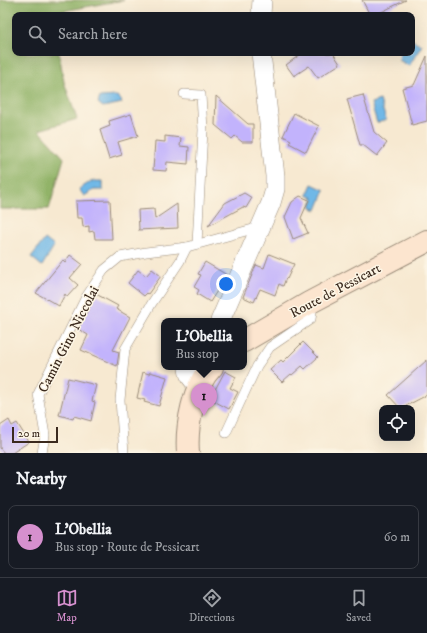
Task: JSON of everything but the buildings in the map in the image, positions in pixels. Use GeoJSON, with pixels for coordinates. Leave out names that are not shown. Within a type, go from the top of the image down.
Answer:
{"type":"FeatureCollection","features":[{"type":"Feature","properties":{"kind":"street"},"geometry":{"type":"LineString","coordinates":[[261,12],[262,0]]}},
{"type":"Feature","properties":{"kind":"street"},"geometry":{"type":"LineString","coordinates":[[221,318],[275,189],[275,176],[261,56]]}},
{"type":"Feature","properties":{"kind":"street","name":"Route de Pessicart"},"geometry":{"type":"LineString","coordinates":[[247,339],[310,302],[427,241]]}},
{"type":"Feature","properties":{"kind":"street"},"geometry":{"type":"LineString","coordinates":[[188,370],[188,373],[192,379],[199,386]]}},
{"type":"Feature","properties":{"kind":"street"},"geometry":{"type":"LineString","coordinates":[[190,450],[190,421],[199,386],[209,370]]}},
{"type":"Feature","properties":{"kind":"lane"},"geometry":{"type":"LineString","coordinates":[[184,94],[201,95],[204,130],[197,244]]}},
{"type":"Feature","properties":{"kind":"lane","name":"Camin Gino Niccolai"},"geometry":{"type":"LineString","coordinates":[[42,453],[45,436],[38,394],[86,297],[104,270],[120,257],[187,247],[260,227]]}},
{"type":"Feature","properties":{"kind":"lane"},"geometry":{"type":"LineString","coordinates":[[124,453],[120,400],[125,349],[152,303],[180,261],[187,247]]}},
{"type":"Feature","properties":{"kind":"lane"},"geometry":{"type":"LineString","coordinates":[[226,433],[263,356],[270,347],[311,319],[312,312],[310,302]]}},
{"type":"Feature","properties":{"kind":"green space"},"geometry":{"type":"Polygon","coordinates":[[[0,0],[124,0],[58,12],[12,12],[12,56],[60,56],[64,82],[77,119],[39,130],[64,158],[49,209],[0,209],[0,0]]]}},
{"type":"Feature","properties":{"kind":"water"},"geometry":{"type":"Polygon","coordinates":[[[415,42],[422,45],[409,66],[399,60],[400,56],[415,56],[415,42]]]}},
{"type":"Feature","properties":{"kind":"water"},"geometry":{"type":"Polygon","coordinates":[[[117,96],[122,103],[103,107],[98,103],[100,97],[117,96]]]}},
{"type":"Feature","properties":{"kind":"water"},"geometry":{"type":"Polygon","coordinates":[[[380,100],[386,120],[377,123],[371,103],[380,100]]]}},
{"type":"Feature","properties":{"kind":"water"},"geometry":{"type":"Polygon","coordinates":[[[92,181],[103,181],[103,190],[94,190],[84,196],[79,189],[92,181]]]}},
{"type":"Feature","properties":{"kind":"water"},"geometry":{"type":"Polygon","coordinates":[[[312,184],[325,190],[317,210],[310,207],[314,198],[307,195],[312,184]]]}},
{"type":"Feature","properties":{"kind":"water"},"geometry":{"type":"Polygon","coordinates":[[[45,239],[54,246],[42,266],[31,257],[45,239]]]}},
{"type":"Feature","properties":{"kind":"place","name":"L'Obellia"},"geometry":{"type":"Point","coordinates":[204,416]}}]}
